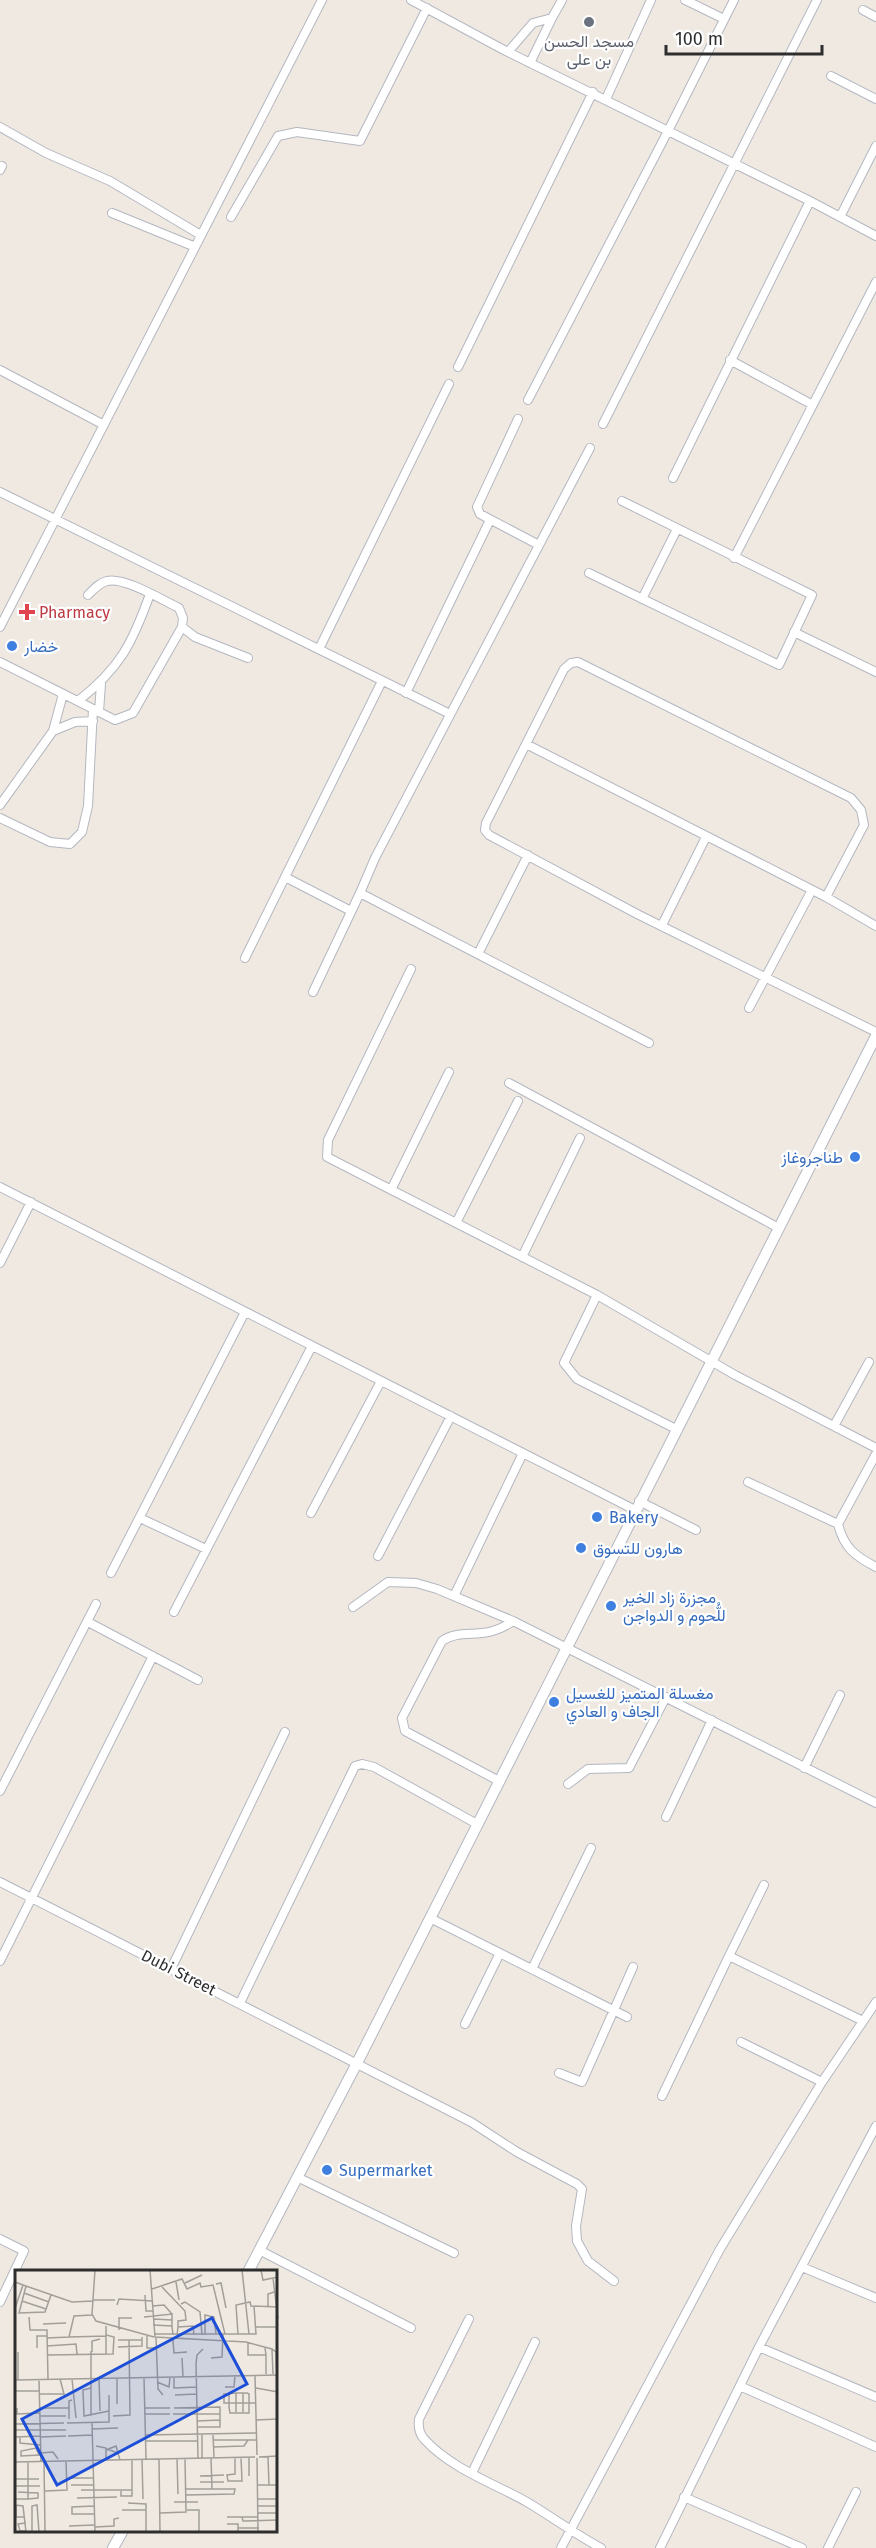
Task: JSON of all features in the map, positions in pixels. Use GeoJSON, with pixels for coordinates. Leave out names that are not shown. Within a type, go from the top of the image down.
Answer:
{"type":"FeatureCollection","features":[{"type":"Feature","properties":{"kind":"street"},"geometry":{"type":"LineString","coordinates":[[0,627],[199,234],[321,0]]}},
{"type":"Feature","properties":{"kind":"street"},"geometry":{"type":"LineString","coordinates":[[411,0],[508,52],[810,201],[876,237]]}},
{"type":"Feature","properties":{"kind":"street"},"geometry":{"type":"LineString","coordinates":[[531,63],[562,0]]}},
{"type":"Feature","properties":{"kind":"street"},"geometry":{"type":"LineString","coordinates":[[606,99],[651,0]]}},
{"type":"Feature","properties":{"kind":"street"},"geometry":{"type":"LineString","coordinates":[[685,0],[724,19]]}},
{"type":"Feature","properties":{"kind":"street"},"geometry":{"type":"LineString","coordinates":[[528,400],[669,132],[734,0]]}},
{"type":"Feature","properties":{"kind":"street"},"geometry":{"type":"LineString","coordinates":[[603,423],[817,0]]}},
{"type":"Feature","properties":{"kind":"street"},"geometry":{"type":"LineString","coordinates":[[231,217],[278,136],[297,132],[360,141],[427,8]]}},
{"type":"Feature","properties":{"kind":"street"},"geometry":{"type":"LineString","coordinates":[[863,10],[876,17]]}},
{"type":"Feature","properties":{"kind":"street"},"geometry":{"type":"LineString","coordinates":[[508,52],[533,23],[552,18]]}},
{"type":"Feature","properties":{"kind":"street"},"geometry":{"type":"LineString","coordinates":[[831,76],[876,99]]}},
{"type":"Feature","properties":{"kind":"street"},"geometry":{"type":"LineString","coordinates":[[458,367],[593,92]]}},
{"type":"Feature","properties":{"kind":"street"},"geometry":{"type":"LineString","coordinates":[[0,127],[46,153],[110,181],[199,234]]}},
{"type":"Feature","properties":{"kind":"street"},"geometry":{"type":"LineString","coordinates":[[840,217],[876,146]]}},
{"type":"Feature","properties":{"kind":"street"},"geometry":{"type":"LineString","coordinates":[[673,478],[810,201]]}},
{"type":"Feature","properties":{"kind":"street"},"geometry":{"type":"LineString","coordinates":[[112,213],[193,246]]}},
{"type":"Feature","properties":{"kind":"street"},"geometry":{"type":"LineString","coordinates":[[734,558],[876,282]]}},
{"type":"Feature","properties":{"kind":"street"},"geometry":{"type":"LineString","coordinates":[[730,360],[812,404]]}},
{"type":"Feature","properties":{"kind":"street"},"geometry":{"type":"LineString","coordinates":[[0,370],[104,425]]}},
{"type":"Feature","properties":{"kind":"street"},"geometry":{"type":"LineString","coordinates":[[319,650],[449,384]]}},
{"type":"Feature","properties":{"kind":"street"},"geometry":{"type":"LineString","coordinates":[[518,419],[477,507],[480,514],[537,544]]}},
{"type":"Feature","properties":{"kind":"street"},"geometry":{"type":"LineString","coordinates":[[313,992],[375,858],[537,544],[590,448]]}},
{"type":"Feature","properties":{"kind":"street"},"geometry":{"type":"LineString","coordinates":[[0,492],[450,714]]}},
{"type":"Feature","properties":{"kind":"street"},"geometry":{"type":"LineString","coordinates":[[589,573],[778,665],[812,595],[622,501]]}},
{"type":"Feature","properties":{"kind":"street"},"geometry":{"type":"LineString","coordinates":[[406,693],[490,520]]}},
{"type":"Feature","properties":{"kind":"street"},"geometry":{"type":"LineString","coordinates":[[642,599],[677,529]]}},
{"type":"Feature","properties":{"kind":"street"},"geometry":{"type":"LineString","coordinates":[[0,662],[115,720],[132,713],[182,627],[183,618],[179,608],[124,583],[108,580],[99,584],[88,595]]}},
{"type":"Feature","properties":{"kind":"street"},"geometry":{"type":"LineString","coordinates":[[78,701],[101,684],[120,661],[139,625],[150,594]]}},
{"type":"Feature","properties":{"kind":"street"},"geometry":{"type":"LineString","coordinates":[[182,627],[195,637],[248,658]]}},
{"type":"Feature","properties":{"kind":"street"},"geometry":{"type":"LineString","coordinates":[[794,632],[876,672]]}},
{"type":"Feature","properties":{"kind":"street"},"geometry":{"type":"LineString","coordinates":[[826,897],[864,825],[861,810],[851,798],[578,662],[571,663],[564,669],[486,823],[485,830],[489,836],[876,1032]]}},
{"type":"Feature","properties":{"kind":"street"},"geometry":{"type":"LineString","coordinates":[[245,958],[382,681]]}},
{"type":"Feature","properties":{"kind":"street"},"geometry":{"type":"LineString","coordinates":[[0,818],[50,842],[70,844],[82,832],[88,806],[93,721],[101,684]]}},
{"type":"Feature","properties":{"kind":"street"},"geometry":{"type":"LineString","coordinates":[[0,805],[53,731],[63,694]]}},
{"type":"Feature","properties":{"kind":"street"},"geometry":{"type":"LineString","coordinates":[[53,731],[75,722],[93,721]]}},
{"type":"Feature","properties":{"kind":"street"},"geometry":{"type":"LineString","coordinates":[[528,744],[826,897],[876,926]]}},
{"type":"Feature","properties":{"kind":"street"},"geometry":{"type":"LineString","coordinates":[[662,925],[706,837]]}},
{"type":"Feature","properties":{"kind":"street"},"geometry":{"type":"LineString","coordinates":[[478,954],[528,855]]}},
{"type":"Feature","properties":{"kind":"street"},"geometry":{"type":"LineString","coordinates":[[285,877],[351,911]]}},
{"type":"Feature","properties":{"kind":"street"},"geometry":{"type":"LineString","coordinates":[[749,1008],[812,890]]}},
{"type":"Feature","properties":{"kind":"street"},"geometry":{"type":"LineString","coordinates":[[360,893],[649,1043]]}},
{"type":"Feature","properties":{"kind":"street"},"geometry":{"type":"LineString","coordinates":[[411,969],[328,1140],[327,1157],[597,1295],[735,1375],[876,1448]]}},
{"type":"Feature","properties":{"kind":"street"},"geometry":{"type":"LineString","coordinates":[[249,2270],[357,2063],[637,1505],[713,1361],[777,1227],[876,1036]]}},
{"type":"Feature","properties":{"kind":"street"},"geometry":{"type":"LineString","coordinates":[[391,1190],[449,1072]]}},
{"type":"Feature","properties":{"kind":"street"},"geometry":{"type":"LineString","coordinates":[[509,1083],[777,1227]]}},
{"type":"Feature","properties":{"kind":"street"},"geometry":{"type":"LineString","coordinates":[[456,1223],[518,1101]]}},
{"type":"Feature","properties":{"kind":"street"},"geometry":{"type":"LineString","coordinates":[[522,1257],[580,1138]]}},
{"type":"Feature","properties":{"kind":"street"},"geometry":{"type":"LineString","coordinates":[[0,1187],[523,1453],[696,1530]]}},
{"type":"Feature","properties":{"kind":"street"},"geometry":{"type":"LineString","coordinates":[[0,1263],[31,1202]]}},
{"type":"Feature","properties":{"kind":"street"},"geometry":{"type":"LineString","coordinates":[[597,1295],[564,1363],[577,1379],[676,1429]]}},
{"type":"Feature","properties":{"kind":"street"},"geometry":{"type":"LineString","coordinates":[[111,1573],[245,1312]]}},
{"type":"Feature","properties":{"kind":"street"},"geometry":{"type":"LineString","coordinates":[[174,1612],[312,1346]]}},
{"type":"Feature","properties":{"kind":"street"},"geometry":{"type":"LineString","coordinates":[[834,1426],[869,1362]]}},
{"type":"Feature","properties":{"kind":"street"},"geometry":{"type":"LineString","coordinates":[[311,1513],[381,1381]]}},
{"type":"Feature","properties":{"kind":"street"},"geometry":{"type":"LineString","coordinates":[[378,1556],[451,1416]]}},
{"type":"Feature","properties":{"kind":"street"},"geometry":{"type":"LineString","coordinates":[[454,1596],[523,1453]]}},
{"type":"Feature","properties":{"kind":"street"},"geometry":{"type":"LineString","coordinates":[[876,1454],[838,1524],[842,1538],[852,1554],[876,1567]]}},
{"type":"Feature","properties":{"kind":"street"},"geometry":{"type":"LineString","coordinates":[[748,1482],[838,1524]]}},
{"type":"Feature","properties":{"kind":"street"},"geometry":{"type":"LineString","coordinates":[[140,1518],[206,1549]]}},
{"type":"Feature","properties":{"kind":"street"},"geometry":{"type":"LineString","coordinates":[[353,1607],[378,1587],[394,1581],[416,1582],[454,1596],[513,1621],[876,1803]]}},
{"type":"Feature","properties":{"kind":"street"},"geometry":{"type":"LineString","coordinates":[[0,1791],[96,1604]]}},
{"type":"Feature","properties":{"kind":"street"},"geometry":{"type":"LineString","coordinates":[[498,1781],[405,1731],[402,1718],[442,1641],[459,1634],[472,1636],[500,1631],[513,1621]]}},
{"type":"Feature","properties":{"kind":"street"},"geometry":{"type":"LineString","coordinates":[[88,1622],[198,1680]]}},
{"type":"Feature","properties":{"kind":"street"},"geometry":{"type":"LineString","coordinates":[[0,1961],[153,1656]]}},
{"type":"Feature","properties":{"kind":"street"},"geometry":{"type":"LineString","coordinates":[[804,1768],[840,1695]]}},
{"type":"Feature","properties":{"kind":"street"},"geometry":{"type":"LineString","coordinates":[[568,1784],[588,1769],[629,1768],[666,1698]]}},
{"type":"Feature","properties":{"kind":"street"},"geometry":{"type":"LineString","coordinates":[[666,1817],[712,1720]]}},
{"type":"Feature","properties":{"kind":"street"},"geometry":{"type":"LineString","coordinates":[[171,1969],[285,1732]]}},
{"type":"Feature","properties":{"kind":"street"},"geometry":{"type":"LineString","coordinates":[[240,2003],[355,1766],[362,1764],[374,1767],[477,1824]]}},
{"type":"Feature","properties":{"kind":"street"},"geometry":{"type":"LineString","coordinates":[[532,1969],[591,1848]]}},
{"type":"Feature","properties":{"kind":"street","name":"Dubi Street"},"geometry":{"type":"LineString","coordinates":[[0,1882],[471,2122],[517,2152],[577,2184],[582,2189],[576,2226],[581,2253],[614,2281]]}},
{"type":"Feature","properties":{"kind":"street"},"geometry":{"type":"LineString","coordinates":[[662,2096],[764,1885]]}},
{"type":"Feature","properties":{"kind":"street"},"geometry":{"type":"LineString","coordinates":[[430,1918],[627,2018]]}},
{"type":"Feature","properties":{"kind":"street"},"geometry":{"type":"LineString","coordinates":[[465,2024],[500,1953]]}},
{"type":"Feature","properties":{"kind":"street"},"geometry":{"type":"LineString","coordinates":[[729,1956],[861,2020]]}},
{"type":"Feature","properties":{"kind":"street"},"geometry":{"type":"LineString","coordinates":[[559,2073],[582,2082],[633,1967]]}},
{"type":"Feature","properties":{"kind":"street"},"geometry":{"type":"LineString","coordinates":[[561,2548],[720,2249],[861,2020],[876,2002]]}},
{"type":"Feature","properties":{"kind":"street"},"geometry":{"type":"LineString","coordinates":[[741,2042],[822,2082]]}},
{"type":"Feature","properties":{"kind":"street"},"geometry":{"type":"LineString","coordinates":[[660,2548],[759,2348],[876,2126]]}},
{"type":"Feature","properties":{"kind":"street"},"geometry":{"type":"LineString","coordinates":[[297,2177],[454,2253]]}},
{"type":"Feature","properties":{"kind":"street"},"geometry":{"type":"LineString","coordinates":[[0,2239],[24,2251],[15,2270]]}},
{"type":"Feature","properties":{"kind":"street"},"geometry":{"type":"LineString","coordinates":[[259,2250],[411,2328]]}},
{"type":"Feature","properties":{"kind":"street"},"geometry":{"type":"LineString","coordinates":[[801,2267],[876,2298]]}},
{"type":"Feature","properties":{"kind":"street"},"geometry":{"type":"LineString","coordinates":[[0,2302],[15,2270]]}},
{"type":"Feature","properties":{"kind":"street"},"geometry":{"type":"LineString","coordinates":[[469,2319],[419,2419],[418,2427],[423,2438],[435,2449],[472,2473],[529,2503],[570,2531],[601,2548]]}},
{"type":"Feature","properties":{"kind":"street"},"geometry":{"type":"LineString","coordinates":[[472,2473],[535,2342]]}},
{"type":"Feature","properties":{"kind":"street"},"geometry":{"type":"LineString","coordinates":[[759,2348],[876,2397]]}},
{"type":"Feature","properties":{"kind":"street"},"geometry":{"type":"LineString","coordinates":[[740,2386],[876,2447]]}},
{"type":"Feature","properties":{"kind":"street"},"geometry":{"type":"LineString","coordinates":[[828,2548],[856,2492]]}},
{"type":"Feature","properties":{"kind":"street"},"geometry":{"type":"LineString","coordinates":[[684,2497],[802,2548]]}},
{"type":"Feature","properties":{"kind":"street"},"geometry":{"type":"LineString","coordinates":[[113,2548],[121,2533]]}},
{"type":"Feature","properties":{"kind":"place","name":"مسجد الحسن بن على"},"geometry":{"type":"Point","coordinates":[589,22]}},
{"type":"Feature","properties":{"kind":"place","name":"Pharmacy"},"geometry":{"type":"Point","coordinates":[27,612]}},
{"type":"Feature","properties":{"kind":"place","name":"خضار"},"geometry":{"type":"Point","coordinates":[12,646]}},
{"type":"Feature","properties":{"kind":"place","name":"طناجروغاز"},"geometry":{"type":"Point","coordinates":[855,1157]}},
{"type":"Feature","properties":{"kind":"place","name":"Bakery"},"geometry":{"type":"Point","coordinates":[597,1517]}},
{"type":"Feature","properties":{"kind":"place","name":"هارون للتسوق"},"geometry":{"type":"Point","coordinates":[581,1548]}},
{"type":"Feature","properties":{"kind":"place","name":"مجزرة زاد الخير للُّحوم و الدواجن"},"geometry":{"type":"Point","coordinates":[611,1606]}},
{"type":"Feature","properties":{"kind":"place","name":"مغسلة المتميز للغسيل الجاف و العادي"},"geometry":{"type":"Point","coordinates":[554,1702]}},
{"type":"Feature","properties":{"kind":"place","name":"Supermarket"},"geometry":{"type":"Point","coordinates":[327,2170]}}]}
